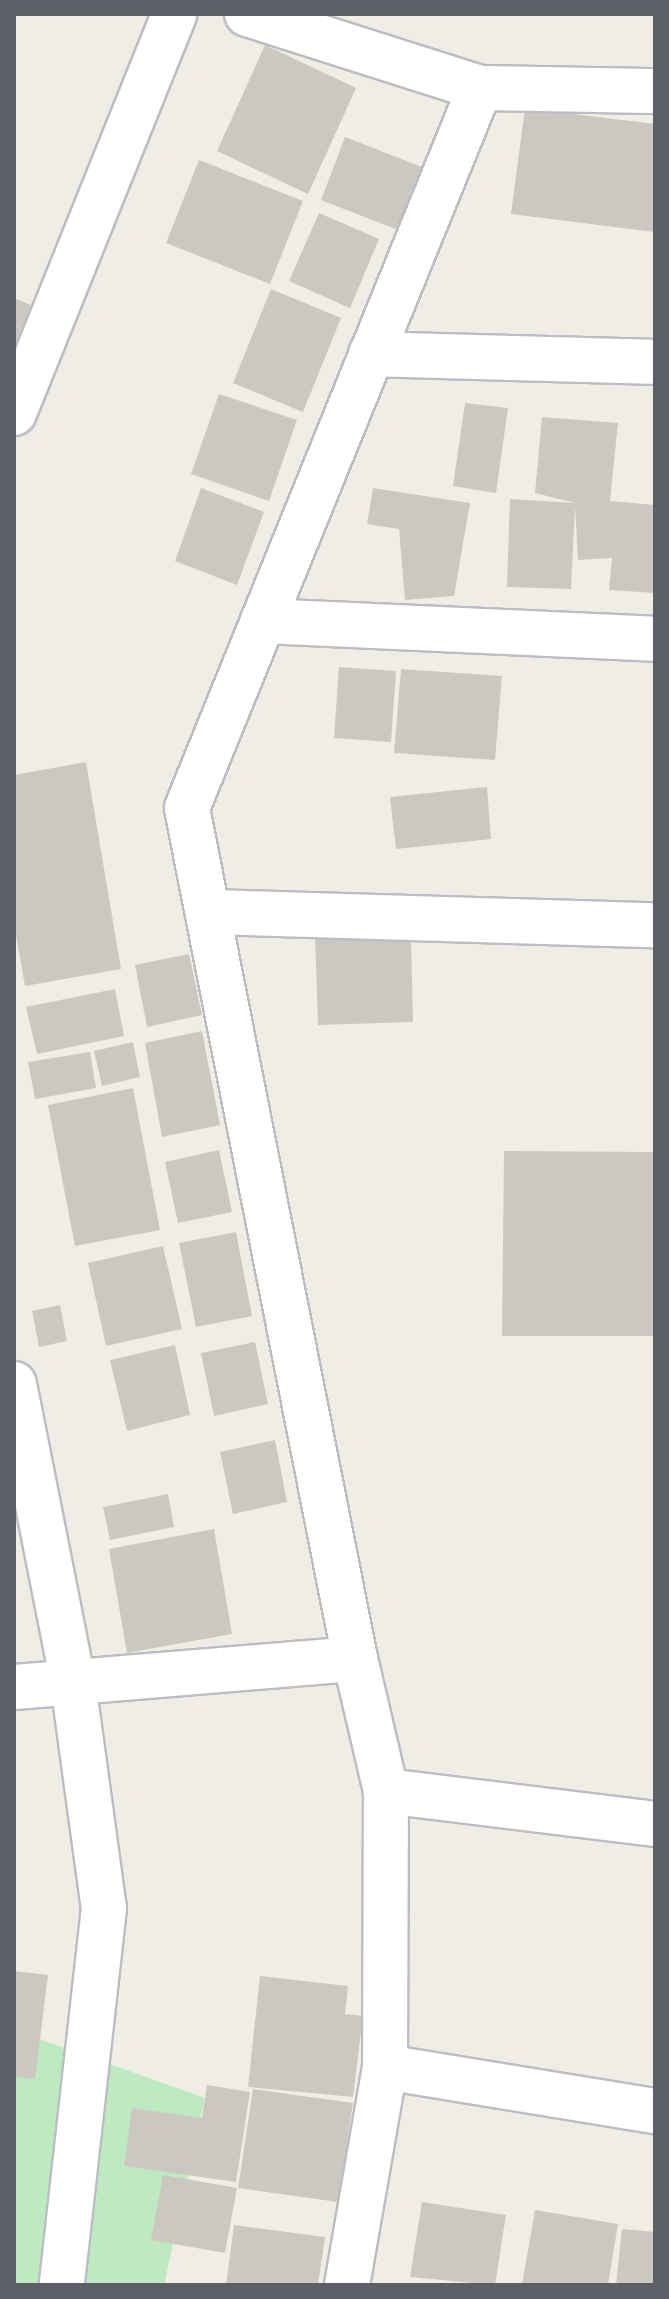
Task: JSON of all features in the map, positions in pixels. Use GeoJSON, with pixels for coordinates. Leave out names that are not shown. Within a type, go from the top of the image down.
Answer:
{"type":"FeatureCollection","features":[{"type":"Feature","properties":{"kind":"street"},"geometry":{"type":"LineString","coordinates":[[14,413],[174,14]]}},
{"type":"Feature","properties":{"kind":"street"},"geometry":{"type":"LineString","coordinates":[[247,14],[480,88],[655,91]]}},
{"type":"Feature","properties":{"kind":"street"},"geometry":{"type":"LineString","coordinates":[[347,2285],[385,2067],[386,1791],[355,1659],[187,808],[480,88]]}},
{"type":"Feature","properties":{"kind":"street"},"geometry":{"type":"LineString","coordinates":[[371,354],[655,362]]}},
{"type":"Feature","properties":{"kind":"street"},"geometry":{"type":"LineString","coordinates":[[263,621],[655,639]]}},
{"type":"Feature","properties":{"kind":"street"},"geometry":{"type":"LineString","coordinates":[[208,912],[655,925]]}},
{"type":"Feature","properties":{"kind":"street"},"geometry":{"type":"LineString","coordinates":[[14,1384],[73,1683],[104,1908],[62,2285]]}},
{"type":"Feature","properties":{"kind":"street"},"geometry":{"type":"LineString","coordinates":[[14,1687],[355,1659]]}},
{"type":"Feature","properties":{"kind":"street"},"geometry":{"type":"LineString","coordinates":[[386,1791],[655,1824]]}},
{"type":"Feature","properties":{"kind":"street"},"geometry":{"type":"LineString","coordinates":[[385,2067],[655,2111]]}},
{"type":"Feature","properties":{"kind":"green space"},"geometry":{"type":"Polygon","coordinates":[[[14,2030],[205,2098],[164,2285],[14,2285],[14,2030]]]}},
{"type":"Feature","properties":{"kind":"building"},"geometry":{"type":"Polygon","coordinates":[[[265,45],[356,88],[308,194],[217,151],[265,45]]]}},
{"type":"Feature","properties":{"kind":"building"},"geometry":{"type":"Polygon","coordinates":[[[525,108],[655,124],[654,232],[511,214],[525,108]]]}},
{"type":"Feature","properties":{"kind":"building"},"geometry":{"type":"Polygon","coordinates":[[[345,137],[422,167],[398,230],[321,200],[345,137]]]}},
{"type":"Feature","properties":{"kind":"building"},"geometry":{"type":"Polygon","coordinates":[[[199,160],[303,201],[270,284],[166,243],[199,160]]]}},
{"type":"Feature","properties":{"kind":"building"},"geometry":{"type":"Polygon","coordinates":[[[319,213],[379,239],[350,308],[289,281],[319,213]]]}},
{"type":"Feature","properties":{"kind":"building"},"geometry":{"type":"Polygon","coordinates":[[[271,289],[341,318],[303,412],[233,383],[271,289]]]}},
{"type":"Feature","properties":{"kind":"building"},"geometry":{"type":"Polygon","coordinates":[[[14,298],[31,305],[14,347],[14,298]]]}},
{"type":"Feature","properties":{"kind":"building"},"geometry":{"type":"Polygon","coordinates":[[[219,394],[297,420],[269,501],[191,474],[219,394]]]}},
{"type":"Feature","properties":{"kind":"building"},"geometry":{"type":"Polygon","coordinates":[[[465,403],[508,408],[496,493],[453,486],[465,403]]]}},
{"type":"Feature","properties":{"kind":"building"},"geometry":{"type":"Polygon","coordinates":[[[542,417],[618,423],[610,501],[655,505],[655,593],[609,590],[612,558],[578,560],[575,507],[571,589],[507,587],[510,499],[575,503],[535,493],[542,417]]]}},
{"type":"Feature","properties":{"kind":"building"},"geometry":{"type":"Polygon","coordinates":[[[201,488],[264,512],[237,585],[175,561],[201,488]]]}},
{"type":"Feature","properties":{"kind":"building"},"geometry":{"type":"Polygon","coordinates":[[[373,488],[470,503],[454,596],[405,600],[399,529],[367,524],[373,488]]]}},
{"type":"Feature","properties":{"kind":"building"},"geometry":{"type":"Polygon","coordinates":[[[339,667],[396,671],[391,742],[334,738],[339,667]]]}},
{"type":"Feature","properties":{"kind":"building"},"geometry":{"type":"Polygon","coordinates":[[[401,669],[502,676],[495,760],[394,753],[401,669]]]}},
{"type":"Feature","properties":{"kind":"building"},"geometry":{"type":"Polygon","coordinates":[[[86,762],[121,969],[25,986],[14,924],[14,775],[86,762]]]}},
{"type":"Feature","properties":{"kind":"building"},"geometry":{"type":"Polygon","coordinates":[[[487,787],[491,839],[396,849],[390,797],[487,787]]]}},
{"type":"Feature","properties":{"kind":"building"},"geometry":{"type":"Polygon","coordinates":[[[411,935],[413,1022],[318,1025],[315,938],[411,935]]]}},
{"type":"Feature","properties":{"kind":"building"},"geometry":{"type":"Polygon","coordinates":[[[189,954],[202,1015],[147,1027],[135,965],[189,954]]]}},
{"type":"Feature","properties":{"kind":"building"},"geometry":{"type":"Polygon","coordinates":[[[115,989],[124,1036],[37,1054],[26,1007],[115,989]]]}},
{"type":"Feature","properties":{"kind":"building"},"geometry":{"type":"Polygon","coordinates":[[[202,1031],[220,1125],[162,1137],[145,1043],[202,1031]]]}},
{"type":"Feature","properties":{"kind":"building"},"geometry":{"type":"Polygon","coordinates":[[[133,1042],[140,1077],[102,1086],[94,1051],[133,1042]]]}},
{"type":"Feature","properties":{"kind":"building"},"geometry":{"type":"Polygon","coordinates":[[[90,1052],[96,1088],[35,1099],[28,1062],[90,1052]]]}},
{"type":"Feature","properties":{"kind":"building"},"geometry":{"type":"Polygon","coordinates":[[[133,1088],[160,1230],[75,1246],[48,1105],[133,1088]]]}},
{"type":"Feature","properties":{"kind":"building"},"geometry":{"type":"Polygon","coordinates":[[[219,1150],[232,1212],[178,1223],[165,1162],[219,1150]]]}},
{"type":"Feature","properties":{"kind":"building"},"geometry":{"type":"Polygon","coordinates":[[[504,1151],[655,1152],[655,1336],[502,1336],[504,1151]]]}},
{"type":"Feature","properties":{"kind":"building"},"geometry":{"type":"Polygon","coordinates":[[[236,1232],[252,1316],[196,1327],[179,1243],[236,1232]]]}},
{"type":"Feature","properties":{"kind":"building"},"geometry":{"type":"Polygon","coordinates":[[[163,1246],[182,1329],[106,1346],[88,1263],[163,1246]]]}},
{"type":"Feature","properties":{"kind":"building"},"geometry":{"type":"Polygon","coordinates":[[[60,1305],[67,1341],[39,1347],[32,1311],[60,1305]]]}},
{"type":"Feature","properties":{"kind":"building"},"geometry":{"type":"Polygon","coordinates":[[[255,1342],[268,1404],[214,1416],[201,1353],[255,1342]]]}},
{"type":"Feature","properties":{"kind":"building"},"geometry":{"type":"Polygon","coordinates":[[[175,1345],[190,1415],[127,1431],[110,1360],[175,1345]]]}},
{"type":"Feature","properties":{"kind":"building"},"geometry":{"type":"Polygon","coordinates":[[[275,1440],[287,1502],[233,1514],[220,1452],[275,1440]]]}},
{"type":"Feature","properties":{"kind":"building"},"geometry":{"type":"Polygon","coordinates":[[[168,1494],[174,1527],[110,1540],[103,1507],[168,1494]]]}},
{"type":"Feature","properties":{"kind":"building"},"geometry":{"type":"Polygon","coordinates":[[[214,1529],[232,1634],[127,1653],[109,1549],[214,1529]]]}},
{"type":"Feature","properties":{"kind":"building"},"geometry":{"type":"Polygon","coordinates":[[[14,1971],[48,1975],[35,2079],[14,2077],[14,1971]]]}},
{"type":"Feature","properties":{"kind":"building"},"geometry":{"type":"Polygon","coordinates":[[[260,1976],[348,1986],[345,2014],[363,2016],[353,2097],[248,2087],[260,1976]]]}},
{"type":"Feature","properties":{"kind":"building"},"geometry":{"type":"Polygon","coordinates":[[[207,2085],[250,2092],[236,2182],[124,2166],[132,2108],[202,2118],[207,2085]]]}},
{"type":"Feature","properties":{"kind":"building"},"geometry":{"type":"Polygon","coordinates":[[[253,2089],[353,2103],[338,2202],[238,2188],[253,2089]]]}},
{"type":"Feature","properties":{"kind":"building"},"geometry":{"type":"Polygon","coordinates":[[[163,2175],[237,2188],[225,2253],[151,2240],[163,2175]]]}},
{"type":"Feature","properties":{"kind":"building"},"geometry":{"type":"Polygon","coordinates":[[[422,2202],[506,2215],[495,2285],[410,2277],[422,2202]]]}},
{"type":"Feature","properties":{"kind":"building"},"geometry":{"type":"Polygon","coordinates":[[[535,2210],[618,2224],[608,2285],[522,2285],[535,2210]]]}},
{"type":"Feature","properties":{"kind":"building"},"geometry":{"type":"Polygon","coordinates":[[[234,2225],[325,2237],[318,2285],[226,2285],[234,2225]]]}},
{"type":"Feature","properties":{"kind":"building"},"geometry":{"type":"Polygon","coordinates":[[[622,2229],[655,2232],[655,2285],[616,2285],[622,2229]]]}}]}
